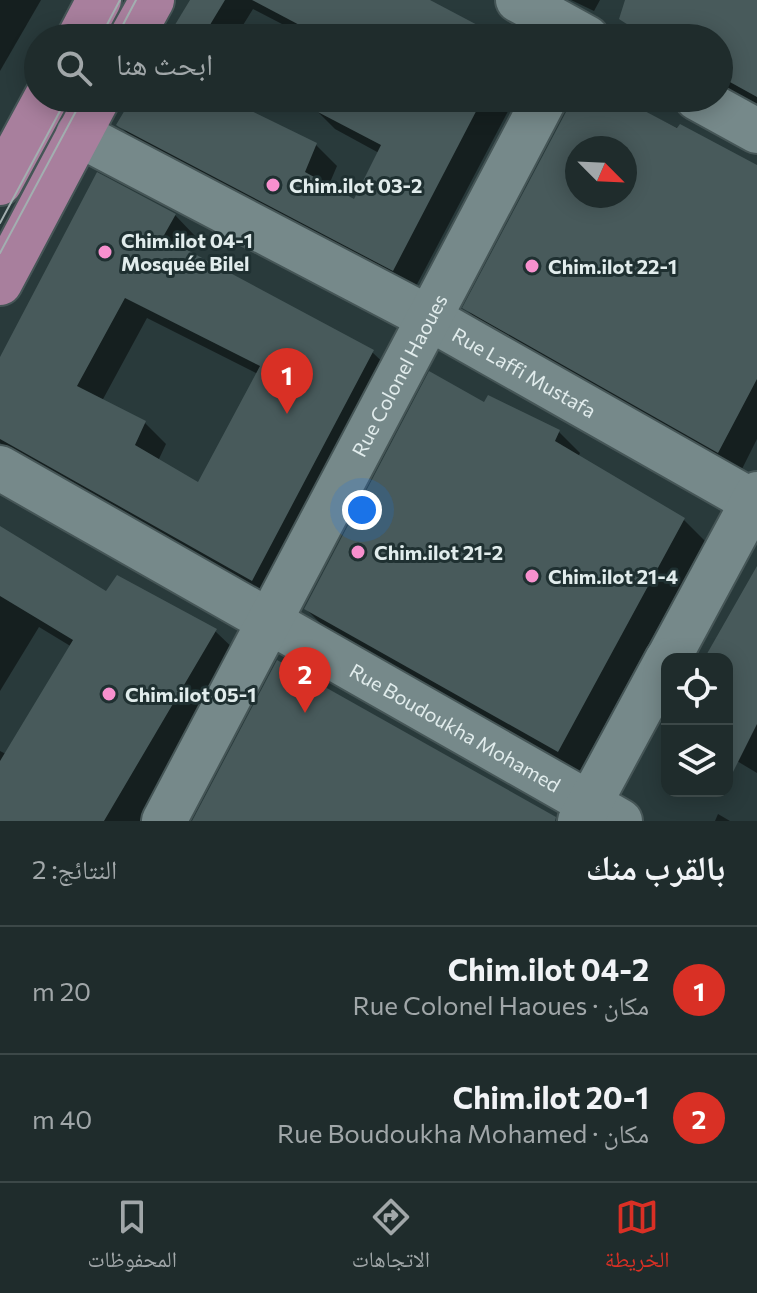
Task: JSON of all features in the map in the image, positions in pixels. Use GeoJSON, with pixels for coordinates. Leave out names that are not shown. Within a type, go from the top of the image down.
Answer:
{"type":"FeatureCollection","features":[{"type":"Feature","properties":{"kind":"main road"},"geometry":{"type":"LineString","coordinates":[[86,24],[99,0]]}},
{"type":"Feature","properties":{"kind":"main road"},"geometry":{"type":"LineString","coordinates":[[139,24],[152,0]]}},
{"type":"Feature","properties":{"kind":"main road"},"geometry":{"type":"LineString","coordinates":[[0,183],[38,112]]}},
{"type":"Feature","properties":{"kind":"main road"},"geometry":{"type":"LineString","coordinates":[[0,283],[88,116]]}},
{"type":"Feature","properties":{"kind":"street"},"geometry":{"type":"LineString","coordinates":[[518,0],[578,24]]}},
{"type":"Feature","properties":{"kind":"street","name":"Rue Colonel Haoues"},"geometry":{"type":"LineString","coordinates":[[164,821],[538,112]]}},
{"type":"Feature","properties":{"kind":"street"},"geometry":{"type":"LineString","coordinates":[[722,112],[757,131]]}},
{"type":"Feature","properties":{"kind":"street","name":"Rue Laffi Mustafa"},"geometry":{"type":"LineString","coordinates":[[88,116],[429,318],[756,500]]}},
{"type":"Feature","properties":{"kind":"street","name":"Rue Boudoukha Mohamed"},"geometry":{"type":"LineString","coordinates":[[0,468],[597,815]]}},
{"type":"Feature","properties":{"kind":"street"},"geometry":{"type":"LineString","coordinates":[[671,653],[756,500]]}},
{"type":"Feature","properties":{"kind":"street"},"geometry":{"type":"LineString","coordinates":[[597,815],[661,673]]}},
{"type":"Feature","properties":{"kind":"building"},"geometry":{"type":"Polygon","coordinates":[[[190,0],[225,0],[210,24],[175,24],[190,0]]]}},
{"type":"Feature","properties":{"kind":"building"},"geometry":{"type":"Polygon","coordinates":[[[252,0],[430,0],[475,24],[297,24],[252,0]]]}},
{"type":"Feature","properties":{"kind":"building"},"geometry":{"type":"Polygon","coordinates":[[[625,0],[757,0],[757,97],[733,84],[733,24],[627,24],[619,19],[625,0]]]}},
{"type":"Feature","properties":{"kind":"building","name":"Chim.ilot 03-2"},"geometry":{"type":"Polygon","coordinates":[[[124,112],[254,112],[317,143],[305,172],[354,199],[381,145],[318,112],[476,112],[393,271],[116,125],[124,112]]]}},
{"type":"Feature","properties":{"kind":"building"},"geometry":{"type":"Polygon","coordinates":[[[566,112],[647,112],[677,128],[680,124],[757,165],[757,379],[718,453],[462,308],[566,112]]]}},
{"type":"Feature","properties":{"kind":"building"},"geometry":{"type":"Polygon","coordinates":[[[97,172],[176,214],[163,237],[374,350],[252,581],[0,439],[0,357],[97,172]],[[125,298],[77,386],[146,421],[135,445],[198,482],[260,366],[125,298]]]}},
{"type":"Feature","properties":{"kind":"building"},"geometry":{"type":"Polygon","coordinates":[[[429,371],[484,402],[488,395],[560,430],[555,441],[685,518],[558,752],[304,609],[429,371]]]}},
{"type":"Feature","properties":{"kind":"building","name":"Chim.ilot 05-1"},"geometry":{"type":"Polygon","coordinates":[[[0,526],[106,591],[117,575],[217,629],[104,821],[0,821],[0,761],[73,640],[0,596],[0,526]]]}},
{"type":"Feature","properties":{"kind":"building"},"geometry":{"type":"Polygon","coordinates":[[[757,566],[757,724],[733,772],[733,653],[707,653],[757,566]]]}},
{"type":"Feature","properties":{"kind":"building"},"geometry":{"type":"Polygon","coordinates":[[[277,660],[556,817],[555,821],[192,821],[277,660]]]}},
{"type":"Feature","properties":{"kind":"tram line"},"geometry":{"type":"LineString","coordinates":[[107,24],[120,0]]}},
{"type":"Feature","properties":{"kind":"tram line"},"geometry":{"type":"LineString","coordinates":[[123,24],[136,0]]}},
{"type":"Feature","properties":{"kind":"tram line"},"geometry":{"type":"LineString","coordinates":[[0,223],[59,112]]}},
{"type":"Feature","properties":{"kind":"tram line"},"geometry":{"type":"LineString","coordinates":[[0,253],[76,112]]}},
{"type":"Feature","properties":{"kind":"place","name":"Chim.ilot 03-2"},"geometry":{"type":"Point","coordinates":[273,185]}},
{"type":"Feature","properties":{"kind":"place","name":"Chim.ilot 04-1 Mosquée Bilel"},"geometry":{"type":"Point","coordinates":[105,252]}},
{"type":"Feature","properties":{"kind":"place","name":"Chim.ilot 22-1"},"geometry":{"type":"Point","coordinates":[532,266]}},
{"type":"Feature","properties":{"kind":"place","name":"Chim.ilot 04-2"},"geometry":{"type":"Point","coordinates":[287,414]}},
{"type":"Feature","properties":{"kind":"place","name":"Chim.ilot 21-2"},"geometry":{"type":"Point","coordinates":[358,552]}},
{"type":"Feature","properties":{"kind":"place","name":"Chim.ilot 21-4"},"geometry":{"type":"Point","coordinates":[532,576]}},
{"type":"Feature","properties":{"kind":"place","name":"Chim.ilot 05-1"},"geometry":{"type":"Point","coordinates":[109,694]}},
{"type":"Feature","properties":{"kind":"place","name":"Chim.ilot 20-1"},"geometry":{"type":"Point","coordinates":[305,713]}}]}
